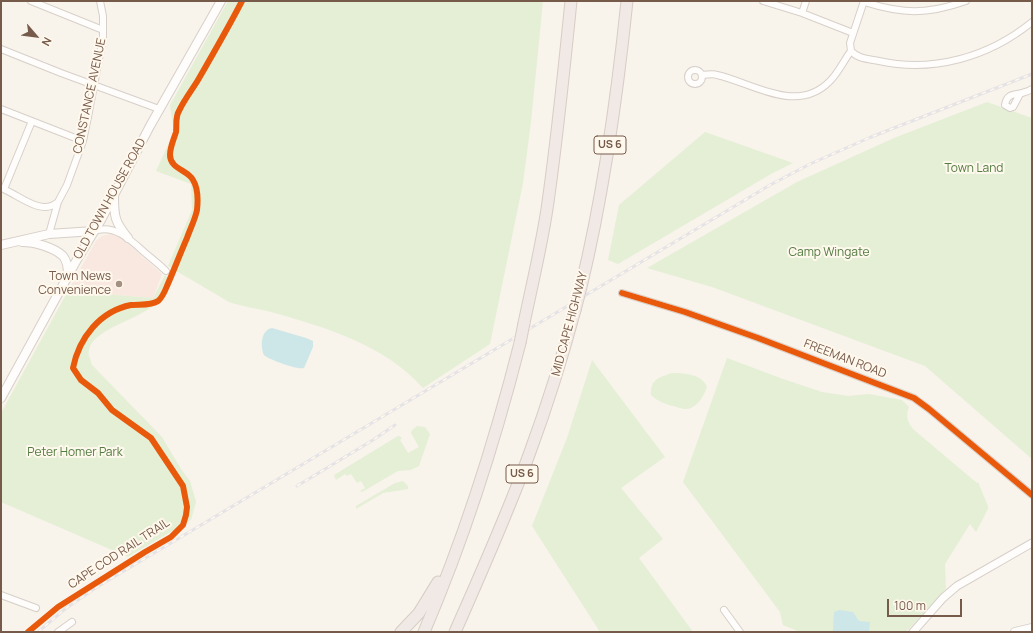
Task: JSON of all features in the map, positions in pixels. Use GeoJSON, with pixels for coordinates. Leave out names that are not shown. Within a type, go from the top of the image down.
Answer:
{"type":"FeatureCollection","features":[{"type":"Feature","properties":{"kind":"highway"},"geometry":{"type":"LineString","coordinates":[[424,632],[457,548],[493,440],[520,343],[537,260],[550,183],[571,1]]}},
{"type":"Feature","properties":{"kind":"highway","name":"MID CAPE HIGHWAY"},"geometry":{"type":"LineString","coordinates":[[455,632],[500,531],[530,453],[558,372],[581,288],[599,208],[608,153],[627,1]]}},
{"type":"Feature","properties":{"kind":"highway"},"geometry":{"type":"LineString","coordinates":[[401,632],[424,606],[457,548]]}},
{"type":"Feature","properties":{"kind":"main road","name":"OLD TOWN HOUSE ROAD"},"geometry":{"type":"LineString","coordinates":[[1,398],[68,274],[114,196],[159,109],[221,1]]}},
{"type":"Feature","properties":{"kind":"main road"},"geometry":{"type":"LineString","coordinates":[[114,196],[115,219],[128,238]]}},
{"type":"Feature","properties":{"kind":"main road"},"geometry":{"type":"LineString","coordinates":[[1,245],[49,234],[94,231]]}},
{"type":"Feature","properties":{"kind":"main road"},"geometry":{"type":"LineString","coordinates":[[13,242],[41,245],[58,253],[66,260],[68,274]]}},
{"type":"Feature","properties":{"kind":"main road"},"geometry":{"type":"LineString","coordinates":[[1015,632],[1032,628]]}},
{"type":"Feature","properties":{"kind":"street"},"geometry":{"type":"LineString","coordinates":[[31,1],[103,30]]}},
{"type":"Feature","properties":{"kind":"street","name":"CONSTANCE AVENUE"},"geometry":{"type":"LineString","coordinates":[[49,234],[58,202],[65,190],[83,141],[95,85],[103,30],[100,1]]}},
{"type":"Feature","properties":{"kind":"street"},"geometry":{"type":"LineString","coordinates":[[763,1],[802,13],[853,33]]}},
{"type":"Feature","properties":{"kind":"street"},"geometry":{"type":"LineString","coordinates":[[802,13],[806,1]]}},
{"type":"Feature","properties":{"kind":"street"},"geometry":{"type":"LineString","coordinates":[[702,75],[716,74],[776,94],[789,96],[804,95],[817,90],[829,82],[839,70],[851,50],[850,43],[864,1],[898,10],[916,12],[945,8],[966,1]]}},
{"type":"Feature","properties":{"kind":"street"},"geometry":{"type":"LineString","coordinates":[[851,50],[860,57],[888,63],[913,66],[957,60],[994,47],[1008,40],[1032,22]]}},
{"type":"Feature","properties":{"kind":"street"},"geometry":{"type":"LineString","coordinates":[[1,49],[159,109]]}},
{"type":"Feature","properties":{"kind":"street"},"geometry":{"type":"LineString","coordinates":[[1020,94],[1032,89]]}},
{"type":"Feature","properties":{"kind":"street"},"geometry":{"type":"LineString","coordinates":[[1,109],[83,141]]}},
{"type":"Feature","properties":{"kind":"street"},"geometry":{"type":"LineString","coordinates":[[32,121],[2,189],[39,207],[52,207],[58,202]]}},
{"type":"Feature","properties":{"kind":"street"},"geometry":{"type":"LineString","coordinates":[[94,231],[100,229],[111,230],[123,234],[166,270]]}},
{"type":"Feature","properties":{"kind":"street","name":"FREEMAN ROAD"},"geometry":{"type":"LineString","coordinates":[[622,293],[685,312],[758,338],[914,398],[1032,495]]}},
{"type":"Feature","properties":{"kind":"street"},"geometry":{"type":"LineString","coordinates":[[913,632],[957,586],[1032,543]]}},
{"type":"Feature","properties":{"kind":"street"},"geometry":{"type":"LineString","coordinates":[[1,595],[36,608]]}},
{"type":"Feature","properties":{"kind":"street"},"geometry":{"type":"LineString","coordinates":[[724,610],[740,632]]}},
{"type":"Feature","properties":{"kind":"street"},"geometry":{"type":"LineString","coordinates":[[58,632],[72,622]]}},
{"type":"Feature","properties":{"kind":"shaded area"},"geometry":{"type":"Polygon","coordinates":[[[111,234],[120,237],[162,274],[153,298],[68,291],[96,241],[102,236],[111,234]]]}},
{"type":"Feature","properties":{"kind":"green space"},"geometry":{"type":"Polygon","coordinates":[[[228,1],[543,1],[531,122],[523,183],[490,344],[423,388],[408,373],[391,360],[372,349],[333,331],[312,324],[229,302],[168,266],[192,210],[191,184],[156,171],[174,132],[170,105],[228,1]]]}},
{"type":"Feature","properties":{"kind":"green space","name":"Camp Wingate"},"geometry":{"type":"Polygon","coordinates":[[[987,102],[1032,118],[1032,459],[925,366],[712,287],[647,268],[797,182],[894,138],[987,102]]]}},
{"type":"Feature","properties":{"kind":"green space"},"geometry":{"type":"Polygon","coordinates":[[[705,132],[793,163],[771,174],[618,264],[608,260],[619,205],[705,132]]]}},
{"type":"Feature","properties":{"kind":"green space","name":"Peter Homer Park"},"geometry":{"type":"Polygon","coordinates":[[[165,275],[171,281],[166,294],[156,304],[142,313],[99,336],[91,345],[89,356],[92,365],[162,437],[190,481],[196,502],[191,520],[128,557],[1,502],[1,413],[68,291],[153,298],[165,275]]]}},
{"type":"Feature","properties":{"kind":"green space"},"geometry":{"type":"Polygon","coordinates":[[[727,358],[822,392],[848,396],[869,394],[902,400],[909,407],[907,414],[908,420],[914,430],[977,483],[978,482],[988,509],[976,532],[970,524],[945,564],[946,589],[906,632],[800,632],[783,625],[780,612],[683,482],[727,358]]]}},
{"type":"Feature","properties":{"kind":"green space"},"geometry":{"type":"Polygon","coordinates":[[[592,360],[665,457],[621,488],[663,539],[639,558],[693,632],[600,632],[532,526],[567,438],[592,360]]]}},
{"type":"Feature","properties":{"kind":"green space"},"geometry":{"type":"Polygon","coordinates":[[[672,373],[692,375],[701,379],[705,383],[707,387],[706,391],[702,398],[693,407],[684,409],[670,405],[658,401],[651,395],[652,385],[654,382],[672,373]]]}},
{"type":"Feature","properties":{"kind":"green space"},"geometry":{"type":"Polygon","coordinates":[[[417,426],[425,427],[430,434],[419,466],[411,470],[398,471],[362,492],[360,491],[365,488],[361,481],[357,483],[351,474],[347,476],[345,474],[336,480],[334,475],[398,436],[402,438],[400,440],[408,453],[419,447],[411,433],[417,426]]]}},
{"type":"Feature","properties":{"kind":"green space"},"geometry":{"type":"Polygon","coordinates":[[[403,481],[408,486],[408,489],[383,493],[356,509],[356,506],[395,483],[403,481]]]}},
{"type":"Feature","properties":{"kind":"water"},"geometry":{"type":"Polygon","coordinates":[[[272,328],[313,341],[313,347],[304,368],[296,368],[264,355],[262,339],[268,329],[272,328]]]}},
{"type":"Feature","properties":{"kind":"water"},"geometry":{"type":"Polygon","coordinates":[[[839,610],[853,612],[859,621],[870,622],[869,632],[834,632],[834,612],[839,610]]]}},
{"type":"Feature","properties":{"kind":"railway"},"geometry":{"type":"LineString","coordinates":[[38,632],[65,609],[97,587],[770,185],[810,164],[871,137],[1032,74]]}},
{"type":"Feature","properties":{"kind":"railway"},"geometry":{"type":"LineString","coordinates":[[297,486],[395,425]]}},
{"type":"Feature","properties":{"kind":"cycle path","name":"CAPE COD RAIL TRAIL"},"geometry":{"type":"LineString","coordinates":[[28,632],[58,607],[171,537],[183,525],[187,507],[183,486],[151,438],[112,410],[98,393],[81,380],[73,368],[80,346],[86,336],[101,320],[120,308],[131,305],[155,303],[161,298],[165,290],[194,221],[197,206],[197,191],[195,183],[191,177],[176,166],[171,160],[170,152],[176,132],[177,116],[242,1]]}},
{"type":"Feature","properties":{"kind":"cycle path"},"geometry":{"type":"LineString","coordinates":[[622,293],[685,312],[758,338],[914,398],[1032,495]]}},
{"type":"Feature","properties":{"kind":"place","name":"Town News Convenience"},"geometry":{"type":"Point","coordinates":[119,284]}},
{"type":"Feature","properties":{"kind":"park label","name":"Town Land"},"geometry":{"type":"Point","coordinates":[974,169]}}]}
